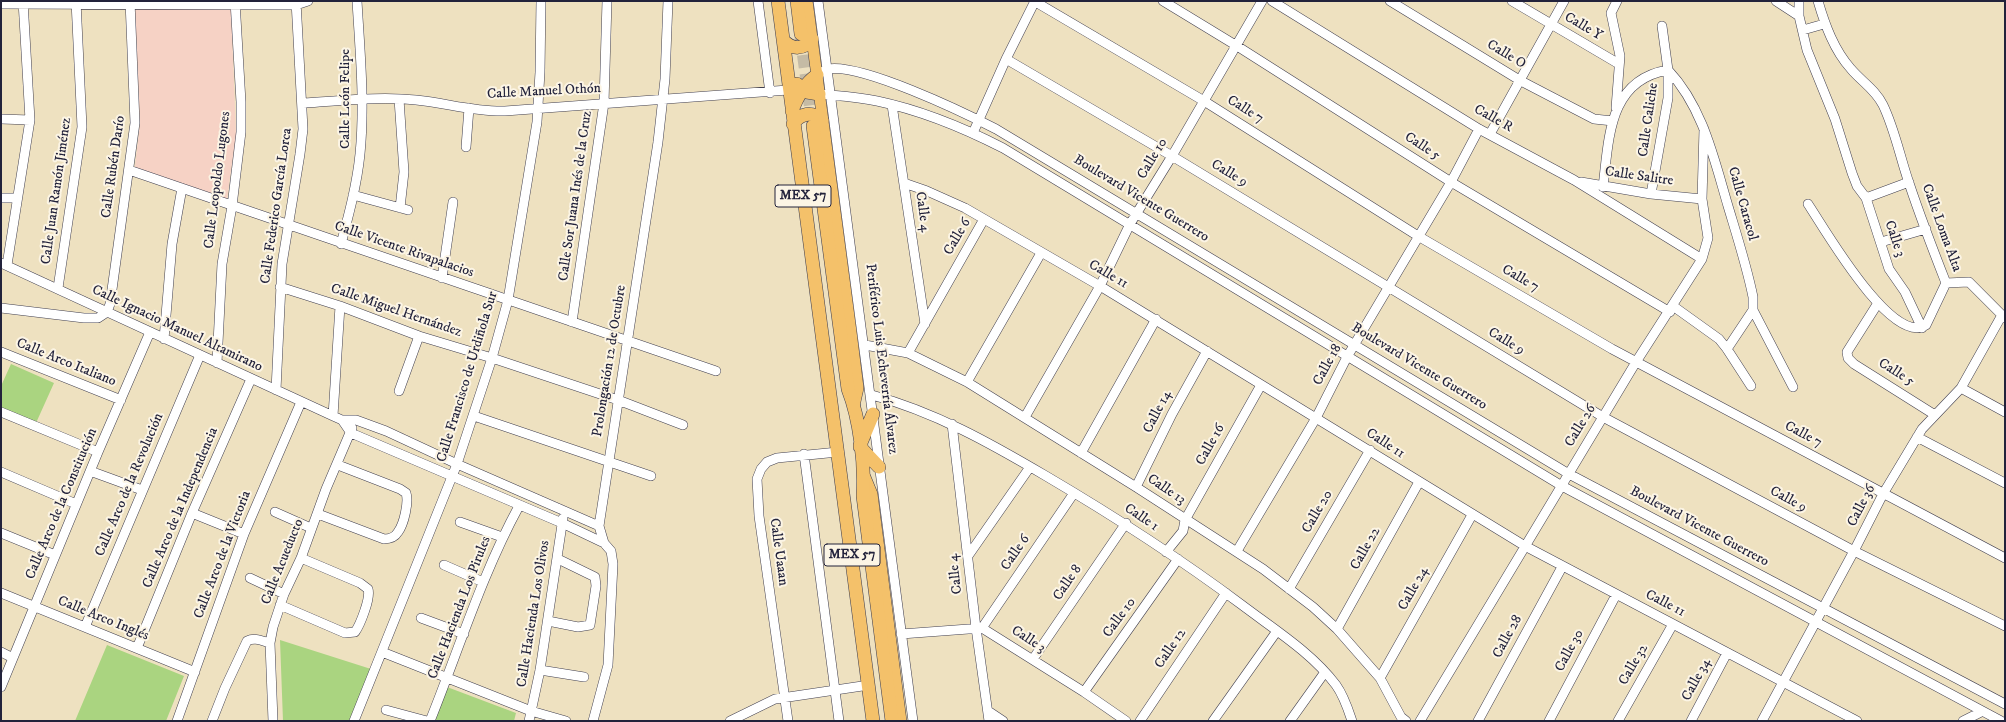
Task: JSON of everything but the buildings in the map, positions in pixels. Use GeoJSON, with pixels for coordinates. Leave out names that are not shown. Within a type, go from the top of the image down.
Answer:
{"type":"FeatureCollection","features":[{"type":"Feature","properties":{"kind":"highway","name":"MEX 57"},"geometry":{"type":"LineString","coordinates":[[778,1],[788,90],[838,452],[873,721]]}},
{"type":"Feature","properties":{"kind":"highway","name":"Periférico Luis Echeverría Álvarez"},"geometry":{"type":"LineString","coordinates":[[797,1],[806,36]]}},
{"type":"Feature","properties":{"kind":"highway"},"geometry":{"type":"LineString","coordinates":[[783,40],[786,44],[795,48],[805,46],[806,36]]}},
{"type":"Feature","properties":{"kind":"highway"},"geometry":{"type":"LineString","coordinates":[[786,68],[803,89],[813,94],[825,95]]}},
{"type":"Feature","properties":{"kind":"highway"},"geometry":{"type":"LineString","coordinates":[[792,118],[803,89],[811,79],[822,72]]}},
{"type":"Feature","properties":{"kind":"highway"},"geometry":{"type":"LineString","coordinates":[[792,118],[812,114],[818,122]]}},
{"type":"Feature","properties":{"kind":"highway","name":"Periférico Luis Echeverría Álvarez"},"geometry":{"type":"LineString","coordinates":[[818,122],[848,389],[854,406],[864,476],[863,496],[892,721]]}},
{"type":"Feature","properties":{"kind":"highway"},"geometry":{"type":"LineString","coordinates":[[873,414],[860,446],[879,467]]}},
{"type":"Feature","properties":{"kind":"main road","name":"Periférico Luis Echeverría Álvarez"},"geometry":{"type":"LineString","coordinates":[[807,1],[806,36],[822,72],[825,95],[818,122]]}},
{"type":"Feature","properties":{"kind":"main road","name":"Periférico Luis Echeverría Álvarez"},"geometry":{"type":"LineString","coordinates":[[864,476],[872,494],[901,721]]}},
{"type":"Feature","properties":{"kind":"street"},"geometry":{"type":"LineString","coordinates":[[1,4],[23,2],[296,3],[308,1]]}},
{"type":"Feature","properties":{"kind":"street","name":"Calle León Felipe"},"geometry":{"type":"LineString","coordinates":[[341,244],[353,194],[360,155],[362,99],[357,1]]}},
{"type":"Feature","properties":{"kind":"street","name":"Calle Francisco de Urdiñola Sur"},"geometry":{"type":"LineString","coordinates":[[354,721],[457,464],[474,416],[508,300],[538,109],[541,1]]}},
{"type":"Feature","properties":{"kind":"street","name":"Calle Sor Juana Inés de la Cruz"},"geometry":{"type":"LineString","coordinates":[[572,322],[604,103],[607,1]]}},
{"type":"Feature","properties":{"kind":"street","name":"Prolongación 12 de Octubre"},"geometry":{"type":"LineString","coordinates":[[593,721],[605,678],[608,656],[613,556],[609,546],[604,543],[599,526],[663,99],[668,1]]}},
{"type":"Feature","properties":{"kind":"street"},"geometry":{"type":"LineString","coordinates":[[758,1],[770,93]]}},
{"type":"Feature","properties":{"kind":"street","name":"Periférico Luis Echeverría Álvarez"},"geometry":{"type":"LineString","coordinates":[[818,1],[822,72]]}},
{"type":"Feature","properties":{"kind":"street"},"geometry":{"type":"LineString","coordinates":[[972,133],[1035,1]]}},
{"type":"Feature","properties":{"kind":"street","name":"Calle 7"},"geometry":{"type":"LineString","coordinates":[[1035,1],[1204,100],[1418,236],[1636,362],[2005,558]]}},
{"type":"Feature","properties":{"kind":"street","name":"Calle 5"},"geometry":{"type":"LineString","coordinates":[[1163,1],[1237,46],[1451,182],[1709,331],[1728,349],[1751,386]]}},
{"type":"Feature","properties":{"kind":"street","name":"Calle 10"},"geometry":{"type":"LineString","coordinates":[[1025,417],[1100,286],[1130,224],[1172,156],[1262,1]]}},
{"type":"Feature","properties":{"kind":"street","name":"Calle R"},"geometry":{"type":"LineString","coordinates":[[1272,1],[1479,129],[1574,180],[1702,259]]}},
{"type":"Feature","properties":{"kind":"street","name":"Calle O"},"geometry":{"type":"LineString","coordinates":[[1390,1],[1521,80],[1594,119],[1612,121]]}},
{"type":"Feature","properties":{"kind":"street","name":"Calle Y"},"geometry":{"type":"LineString","coordinates":[[1512,1],[1619,64]]}},
{"type":"Feature","properties":{"kind":"street"},"geometry":{"type":"LineString","coordinates":[[1490,134],[1564,1]]}},
{"type":"Feature","properties":{"kind":"street"},"geometry":{"type":"LineString","coordinates":[[1603,187],[1612,121],[1616,108],[1619,64],[1618,46],[1611,20],[1611,13],[1617,1]]}},
{"type":"Feature","properties":{"kind":"street"},"geometry":{"type":"LineString","coordinates":[[1776,1],[1799,16]]}},
{"type":"Feature","properties":{"kind":"street","name":"Calle 3"},"geometry":{"type":"LineString","coordinates":[[1799,1],[1799,16],[1807,50],[1835,119],[1857,186],[1866,198],[1889,269],[1905,292],[1922,328]]}},
{"type":"Feature","properties":{"kind":"street","name":"Calle Loma Alta"},"geometry":{"type":"LineString","coordinates":[[1818,1],[1824,24],[1850,68],[1869,85],[1878,96],[1898,142],[1909,182],[1946,283],[1969,282],[2003,316]]}},
{"type":"Feature","properties":{"kind":"street"},"geometry":{"type":"LineString","coordinates":[[4,264],[30,120],[23,2]]}},
{"type":"Feature","properties":{"kind":"street","name":"Calle Juan Ramón Jiménez"},"geometry":{"type":"LineString","coordinates":[[58,288],[82,127],[76,2]]}},
{"type":"Feature","properties":{"kind":"street","name":"Calle Rubén Darío"},"geometry":{"type":"LineString","coordinates":[[107,312],[129,170],[135,113],[130,2]]}},
{"type":"Feature","properties":{"kind":"street","name":"Calle Leopoldo Lugones"},"geometry":{"type":"LineString","coordinates":[[217,363],[222,264],[232,206],[241,116],[235,2]]}},
{"type":"Feature","properties":{"kind":"street","name":"Calle Federico García Lorca"},"geometry":{"type":"LineString","coordinates":[[276,390],[280,287],[288,225],[300,154],[303,103],[296,3]]}},
{"type":"Feature","properties":{"kind":"street"},"geometry":{"type":"LineString","coordinates":[[1803,30],[1824,24]]}},
{"type":"Feature","properties":{"kind":"street","name":"Calle Caliche"},"geometry":{"type":"LineString","coordinates":[[1651,194],[1668,98],[1668,70],[1662,26]]}},
{"type":"Feature","properties":{"kind":"street","name":"Calle 9"},"geometry":{"type":"LineString","coordinates":[[1006,59],[1172,156],[1603,417],[1854,551],[2005,626]]}},
{"type":"Feature","properties":{"kind":"street"},"geometry":{"type":"LineString","coordinates":[[1616,108],[1630,89],[1640,80],[1657,72],[1668,70]]}},
{"type":"Feature","properties":{"kind":"street","name":"Calle Caracol"},"geometry":{"type":"LineString","coordinates":[[1668,70],[1685,90],[1704,130],[1754,298],[1753,310]]}},
{"type":"Feature","properties":{"kind":"street","name":"Boulevard Vicente Guerrero"},"geometry":{"type":"LineString","coordinates":[[822,72],[850,72],[885,81],[978,120],[1137,212],[1569,474],[2005,704]]}},
{"type":"Feature","properties":{"kind":"street","name":"Calle Manuel Othón"},"geometry":{"type":"LineString","coordinates":[[303,103],[362,99],[399,99],[492,111],[770,93],[788,90]]}},
{"type":"Feature","properties":{"kind":"street","name":"Periférico Luis Echeverría Álvarez"},"geometry":{"type":"LineString","coordinates":[[825,95],[865,345],[872,395],[879,467],[886,508],[901,634],[914,721]]}},
{"type":"Feature","properties":{"kind":"street","name":"Boulevard Vicente Guerrero"},"geometry":{"type":"LineString","coordinates":[[825,95],[860,98],[892,105],[972,133],[1046,173],[1347,357],[1562,486],[1816,621],[1981,712],[2001,721]]}},
{"type":"Feature","properties":{"kind":"street"},"geometry":{"type":"LineString","coordinates":[[353,194],[404,209],[404,172],[399,99]]}},
{"type":"Feature","properties":{"kind":"street","name":"Calle 4"},"geometry":{"type":"LineString","coordinates":[[892,105],[924,324]]}},
{"type":"Feature","properties":{"kind":"street"},"geometry":{"type":"LineString","coordinates":[[466,147],[469,108]]}},
{"type":"Feature","properties":{"kind":"street"},"geometry":{"type":"LineString","coordinates":[[1,120],[30,120]]}},
{"type":"Feature","properties":{"kind":"street","name":"Calle 18"},"geometry":{"type":"LineString","coordinates":[[1237,551],[1316,418],[1354,344],[1451,182],[1479,129]]}},
{"type":"Feature","properties":{"kind":"street","name":"Calle 26"},"geometry":{"type":"LineString","coordinates":[[1420,721],[1636,362],[1702,259],[1708,238],[1702,199],[1704,130]]}},
{"type":"Feature","properties":{"kind":"street","name":"Calle Vicente Rivapalacios"},"geometry":{"type":"LineString","coordinates":[[129,170],[341,244],[716,371]]}},
{"type":"Feature","properties":{"kind":"street","name":"Calle Salitre"},"geometry":{"type":"LineString","coordinates":[[1574,180],[1603,187],[1702,199]]}},
{"type":"Feature","properties":{"kind":"street"},"geometry":{"type":"LineString","coordinates":[[1866,198],[1909,182]]}},
{"type":"Feature","properties":{"kind":"street","name":"Calle 11"},"geometry":{"type":"LineString","coordinates":[[904,183],[946,199],[984,219],[1100,286],[1370,450],[1418,482],[1562,567],[1857,721]]}},
{"type":"Feature","properties":{"kind":"street"},"geometry":{"type":"LineString","coordinates":[[164,339],[171,256],[182,188]]}},
{"type":"Feature","properties":{"kind":"street"},"geometry":{"type":"LineString","coordinates":[[1,198],[17,198]]}},
{"type":"Feature","properties":{"kind":"street"},"geometry":{"type":"LineString","coordinates":[[442,278],[453,202]]}},
{"type":"Feature","properties":{"kind":"street"},"geometry":{"type":"LineString","coordinates":[[1808,204],[1846,262],[1878,303],[1901,324],[1913,328],[1922,328],[1930,321],[1946,283]]}},
{"type":"Feature","properties":{"kind":"street","name":"Calle 6"},"geometry":{"type":"LineString","coordinates":[[908,352],[984,219]]}},
{"type":"Feature","properties":{"kind":"street"},"geometry":{"type":"LineString","coordinates":[[1881,242],[1926,229]]}},
{"type":"Feature","properties":{"kind":"street"},"geometry":{"type":"LineString","coordinates":[[967,382],[1041,253]]}},
{"type":"Feature","properties":{"kind":"street","name":"Calle Ignacio Manuel Altamirano"},"geometry":{"type":"LineString","coordinates":[[4,264],[337,418],[356,420],[386,431],[457,464],[599,526]]}},
{"type":"Feature","properties":{"kind":"street","name":"Calle Miguel Hernández"},"geometry":{"type":"LineString","coordinates":[[280,287],[340,306],[419,336],[492,358],[618,400],[684,425]]}},
{"type":"Feature","properties":{"kind":"street","name":"Calle 5"},"geometry":{"type":"LineString","coordinates":[[1878,303],[1847,352],[1848,358],[1854,364],[1935,415]]}},
{"type":"Feature","properties":{"kind":"street"},"geometry":{"type":"LineString","coordinates":[[340,306],[337,418],[351,433],[519,506],[562,523],[604,543]]}},
{"type":"Feature","properties":{"kind":"street"},"geometry":{"type":"LineString","coordinates":[[1,308],[84,318],[98,318],[107,312]]}},
{"type":"Feature","properties":{"kind":"street"},"geometry":{"type":"LineString","coordinates":[[1728,349],[1753,310],[1793,387]]}},
{"type":"Feature","properties":{"kind":"street","name":"Calle 36"},"geometry":{"type":"LineString","coordinates":[[1762,721],[1782,681],[1854,551],[1883,494],[1916,437],[1961,388],[2003,316]]}},
{"type":"Feature","properties":{"kind":"street"},"geometry":{"type":"LineString","coordinates":[[1081,453],[1156,319]]}},
{"type":"Feature","properties":{"kind":"street","name":"Calle Arco de la Constitución"},"geometry":{"type":"LineString","coordinates":[[1,687],[90,470],[150,332]]}},
{"type":"Feature","properties":{"kind":"street"},"geometry":{"type":"LineString","coordinates":[[399,391],[419,336]]}},
{"type":"Feature","properties":{"kind":"street","name":"Calle 13"},"geometry":{"type":"LineString","coordinates":[[865,345],[908,352],[967,382],[1136,486],[1185,520],[1237,551],[1289,588],[1337,629],[1380,678],[1401,717],[1406,721]]}},
{"type":"Feature","properties":{"kind":"street","name":"Calle 14"},"geometry":{"type":"LineString","coordinates":[[1136,486],[1172,414],[1207,351]]}},
{"type":"Feature","properties":{"kind":"street","name":"Calle Arco Italiano"},"geometry":{"type":"LineString","coordinates":[[1,352],[121,400]]}},
{"type":"Feature","properties":{"kind":"street","name":"Calle Arco de la Revolución"},"geometry":{"type":"LineString","coordinates":[[85,627],[200,355]]}},
{"type":"Feature","properties":{"kind":"street","name":"Calle Arco de la Independencia"},"geometry":{"type":"LineString","coordinates":[[137,648],[192,513],[251,379]]}},
{"type":"Feature","properties":{"kind":"street","name":"Calle 16"},"geometry":{"type":"LineString","coordinates":[[1166,552],[1182,531],[1185,520],[1261,385]]}},
{"type":"Feature","properties":{"kind":"street"},"geometry":{"type":"LineString","coordinates":[[1961,388],[2005,412]]}},
{"type":"Feature","properties":{"kind":"street","name":"Calle 1"},"geometry":{"type":"LineString","coordinates":[[872,395],[897,402],[952,424],[991,443],[1126,523],[1226,593],[1277,631],[1325,672],[1337,687],[1352,721]]}},
{"type":"Feature","properties":{"kind":"street","name":"Calle Arco de la Victoria"},"geometry":{"type":"LineString","coordinates":[[176,721],[244,534],[301,402]]}},
{"type":"Feature","properties":{"kind":"street"},"geometry":{"type":"LineString","coordinates":[[1,412],[98,452]]}},
{"type":"Feature","properties":{"kind":"street"},"geometry":{"type":"LineString","coordinates":[[474,416],[651,476]]}},
{"type":"Feature","properties":{"kind":"street","name":"Calle Acueducto"},"geometry":{"type":"LineString","coordinates":[[273,721],[270,643],[280,605],[301,558],[326,489],[338,465],[356,420]]}},
{"type":"Feature","properties":{"kind":"street","name":"Calle 4"},"geometry":{"type":"LineString","coordinates":[[952,424],[968,556],[979,628],[989,721]]}},
{"type":"Feature","properties":{"kind":"street"},"geometry":{"type":"LineString","coordinates":[[1916,437],[2005,483]]}},
{"type":"Feature","properties":{"kind":"street","name":"Calle 20"},"geometry":{"type":"LineString","coordinates":[[1289,588],[1370,450]]}},
{"type":"Feature","properties":{"kind":"street","name":"Calle Uaaan"},"geometry":{"type":"LineString","coordinates":[[788,721],[759,516],[757,479],[760,469],[767,462],[777,458],[804,454],[838,452]]}},
{"type":"Feature","properties":{"kind":"street"},"geometry":{"type":"LineString","coordinates":[[804,454],[839,721]]}},
{"type":"Feature","properties":{"kind":"street"},"geometry":{"type":"LineString","coordinates":[[318,514],[384,539],[390,538],[398,532],[408,505],[406,493],[400,489],[338,465]]}},
{"type":"Feature","properties":{"kind":"street"},"geometry":{"type":"LineString","coordinates":[[968,556],[1030,467]]}},
{"type":"Feature","properties":{"kind":"street"},"geometry":{"type":"LineString","coordinates":[[90,470],[142,490]]}},
{"type":"Feature","properties":{"kind":"street"},"geometry":{"type":"LineString","coordinates":[[1,472],[76,504]]}},
{"type":"Feature","properties":{"kind":"street","name":"Calle 22"},"geometry":{"type":"LineString","coordinates":[[1337,629],[1418,482]]}},
{"type":"Feature","properties":{"kind":"street","name":"Calle 6"},"geometry":{"type":"LineString","coordinates":[[979,628],[1074,493]]}},
{"type":"Feature","properties":{"kind":"street","name":"Calle Hacienda Los Pirules"},"geometry":{"type":"LineString","coordinates":[[429,721],[448,677],[483,582],[502,537],[519,506]]}},
{"type":"Feature","properties":{"kind":"street"},"geometry":{"type":"LineString","coordinates":[[275,512],[311,528]]}},
{"type":"Feature","properties":{"kind":"street","name":"Calle Hacienda Los Olivos"},"geometry":{"type":"LineString","coordinates":[[529,721],[540,670],[558,559],[562,523],[565,512]]}},
{"type":"Feature","properties":{"kind":"street"},"geometry":{"type":"LineString","coordinates":[[192,513],[244,534]]}},
{"type":"Feature","properties":{"kind":"street","name":"Calle 24"},"geometry":{"type":"LineString","coordinates":[[1380,678],[1472,514]]}},
{"type":"Feature","properties":{"kind":"street"},"geometry":{"type":"LineString","coordinates":[[460,522],[502,537]]}},
{"type":"Feature","properties":{"kind":"street","name":"Calle 8"},"geometry":{"type":"LineString","coordinates":[[1033,659],[1126,523]]}},
{"type":"Feature","properties":{"kind":"street"},"geometry":{"type":"LineString","coordinates":[[1,533],[55,555]]}},
{"type":"Feature","properties":{"kind":"street"},"geometry":{"type":"LineString","coordinates":[[280,605],[345,633],[355,632],[358,628],[369,596],[368,589],[360,583],[301,558]]}},
{"type":"Feature","properties":{"kind":"street"},"geometry":{"type":"LineString","coordinates":[[548,621],[584,627],[590,625],[592,617],[595,577],[558,559]]}},
{"type":"Feature","properties":{"kind":"street","name":"Calle 10"},"geometry":{"type":"LineString","coordinates":[[1084,692],[1178,560]]}},
{"type":"Feature","properties":{"kind":"street"},"geometry":{"type":"LineString","coordinates":[[444,565],[483,582]]}},
{"type":"Feature","properties":{"kind":"street","name":"Calle 28"},"geometry":{"type":"LineString","coordinates":[[1478,721],[1562,567]]}},
{"type":"Feature","properties":{"kind":"street"},"geometry":{"type":"LineString","coordinates":[[250,578],[284,594]]}},
{"type":"Feature","properties":{"kind":"street","name":"Calle Arco Inglés"},"geometry":{"type":"LineString","coordinates":[[1,593],[195,672]]}},
{"type":"Feature","properties":{"kind":"street","name":"Calle 12"},"geometry":{"type":"LineString","coordinates":[[1140,721],[1226,593]]}},
{"type":"Feature","properties":{"kind":"street","name":"Calle 30"},"geometry":{"type":"LineString","coordinates":[[1549,721],[1616,595]]}},
{"type":"Feature","properties":{"kind":"street"},"geometry":{"type":"LineString","coordinates":[[421,618],[464,634]]}},
{"type":"Feature","properties":{"kind":"street","name":"Calle 32"},"geometry":{"type":"LineString","coordinates":[[1618,721],[1673,624]]}},
{"type":"Feature","properties":{"kind":"street"},"geometry":{"type":"LineString","coordinates":[[901,634],[979,628]]}},
{"type":"Feature","properties":{"kind":"street","name":"Calle 3"},"geometry":{"type":"LineString","coordinates":[[979,628],[1033,659],[1126,721]]}},
{"type":"Feature","properties":{"kind":"street"},"geometry":{"type":"LineString","coordinates":[[1213,721],[1277,631]]}},
{"type":"Feature","properties":{"kind":"street"},"geometry":{"type":"LineString","coordinates":[[212,721],[225,688],[247,641],[251,639],[258,639],[270,643]]}},
{"type":"Feature","properties":{"kind":"street"},"geometry":{"type":"LineString","coordinates":[[1,652],[13,658]]}},
{"type":"Feature","properties":{"kind":"street"},"geometry":{"type":"LineString","coordinates":[[382,652],[531,711],[566,721]]}},
{"type":"Feature","properties":{"kind":"street","name":"Calle 34"},"geometry":{"type":"LineString","coordinates":[[1691,721],[1727,653]]}},
{"type":"Feature","properties":{"kind":"street"},"geometry":{"type":"LineString","coordinates":[[540,670],[584,677]]}},
{"type":"Feature","properties":{"kind":"street"},"geometry":{"type":"LineString","coordinates":[[1290,721],[1325,672]]}},
{"type":"Feature","properties":{"kind":"street"},"geometry":{"type":"LineString","coordinates":[[730,721],[767,702],[784,697],[869,685]]}},
{"type":"Feature","properties":{"kind":"street"},"geometry":{"type":"LineString","coordinates":[[386,710],[429,721]]}},
{"type":"Feature","properties":{"kind":"street"},"geometry":{"type":"LineString","coordinates":[[988,711],[1002,721]]}},
{"type":"Feature","properties":{"kind":"street"},"geometry":{"type":"LineString","coordinates":[[1963,721],[1981,712]]}},
{"type":"Feature","properties":{"kind":"shaded area"},"geometry":{"type":"Polygon","coordinates":[[[135,7],[231,8],[236,135],[227,199],[135,167],[140,123],[135,7]]]}},
{"type":"Feature","properties":{"kind":"green space"},"geometry":{"type":"Polygon","coordinates":[[[11,364],[54,383],[36,423],[1,409],[1,386],[11,364]]]}},
{"type":"Feature","properties":{"kind":"green space"},"geometry":{"type":"Polygon","coordinates":[[[280,640],[371,669],[349,721],[283,721],[280,640]]]}},
{"type":"Feature","properties":{"kind":"green space"},"geometry":{"type":"Polygon","coordinates":[[[107,645],[184,676],[166,721],[75,721],[107,645]]]}},
{"type":"Feature","properties":{"kind":"green space"},"geometry":{"type":"Polygon","coordinates":[[[447,687],[516,713],[514,721],[432,721],[447,687]]]}},
{"type":"Feature","properties":{"kind":"tunnel"},"geometry":{"type":"LineString","coordinates":[[801,36],[813,126]]}}]}
